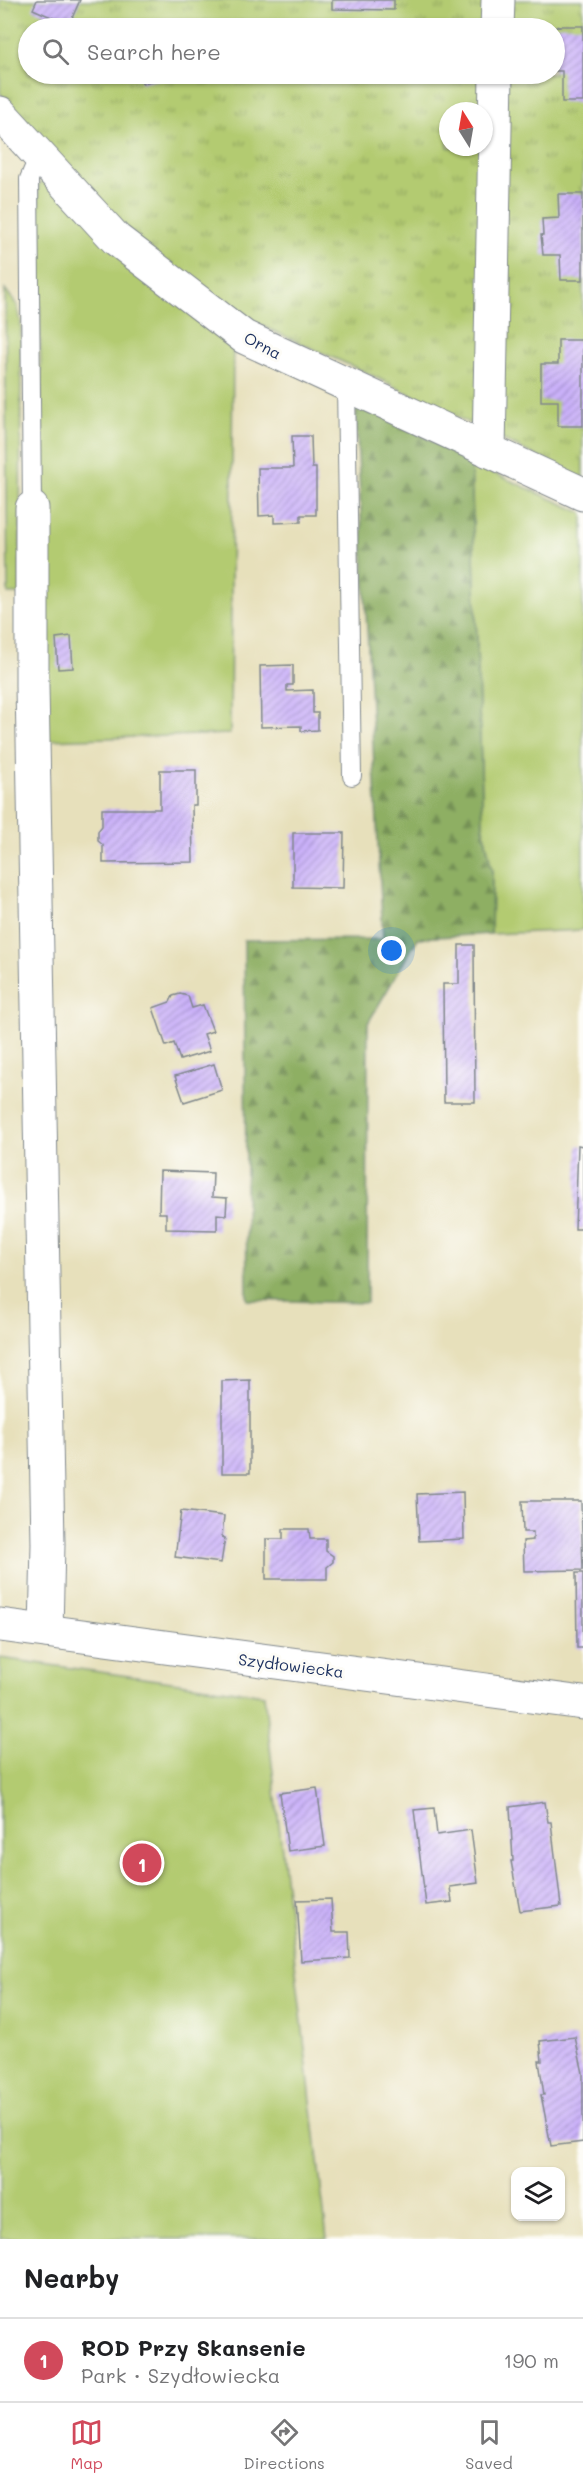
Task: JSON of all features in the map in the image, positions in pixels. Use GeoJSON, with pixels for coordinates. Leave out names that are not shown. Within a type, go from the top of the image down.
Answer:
{"type":"FeatureCollection","features":[{"type":"Feature","properties":{"kind":"street"},"geometry":{"type":"LineString","coordinates":[[497,18],[498,0]]}},
{"type":"Feature","properties":{"kind":"street"},"geometry":{"type":"LineString","coordinates":[[489,451],[496,84]]}},
{"type":"Feature","properties":{"kind":"street","name":"Orna"},"geometry":{"type":"LineString","coordinates":[[0,113],[116,239],[244,337],[583,494]]}},
{"type":"Feature","properties":{"kind":"street"},"geometry":{"type":"LineString","coordinates":[[32,508],[32,686],[48,1544],[46,1631]]}},
{"type":"Feature","properties":{"kind":"street","name":"Szydłowiecka"},"geometry":{"type":"LineString","coordinates":[[0,1625],[583,1703]]}},
{"type":"Feature","properties":{"kind":"lane"},"geometry":{"type":"LineString","coordinates":[[32,508],[29,178],[35,165],[42,158]]}},
{"type":"Feature","properties":{"kind":"lane"},"geometry":{"type":"LineString","coordinates":[[346,385],[352,776]]}},
{"type":"Feature","properties":{"kind":"green space"},"geometry":{"type":"Polygon","coordinates":[[[0,0],[583,0],[583,479],[363,371],[235,314],[126,232],[0,93],[0,0]]]}},
{"type":"Feature","properties":{"kind":"green space"},"geometry":{"type":"Polygon","coordinates":[[[44,179],[233,338],[230,734],[46,740],[38,186],[44,179]]]}},
{"type":"Feature","properties":{"kind":"green space"},"geometry":{"type":"Polygon","coordinates":[[[5,289],[17,305],[21,321],[20,594],[8,594],[5,289]]]}},
{"type":"Feature","properties":{"kind":"green space"},"geometry":{"type":"Polygon","coordinates":[[[355,398],[471,463],[483,827],[492,871],[491,934],[418,938],[368,1023],[367,1303],[247,1300],[244,940],[383,939],[355,398]]]}},
{"type":"Feature","properties":{"kind":"green space"},"geometry":{"type":"Polygon","coordinates":[[[471,463],[583,513],[583,930],[491,934],[492,871],[483,827],[471,463]]]}},
{"type":"Feature","properties":{"kind":"green space"},"geometry":{"type":"Polygon","coordinates":[[[0,1658],[264,1695],[327,2239],[0,2239],[0,1658]]]}},
{"type":"Feature","properties":{"kind":"building"},"geometry":{"type":"Polygon","coordinates":[[[37,0],[80,0],[72,18],[53,18],[33,9],[37,0]]]}},
{"type":"Feature","properties":{"kind":"building"},"geometry":{"type":"Polygon","coordinates":[[[332,0],[394,0],[394,10],[332,9],[332,0]]]}},
{"type":"Feature","properties":{"kind":"building"},"geometry":{"type":"Polygon","coordinates":[[[565,26],[583,26],[583,102],[562,102],[562,84],[565,84],[565,26]]]}},
{"type":"Feature","properties":{"kind":"building"},"geometry":{"type":"Polygon","coordinates":[[[558,194],[583,194],[583,280],[561,280],[560,255],[543,255],[542,219],[559,218],[558,194]]]}},
{"type":"Feature","properties":{"kind":"building"},"geometry":{"type":"Polygon","coordinates":[[[558,340],[583,340],[583,426],[558,426],[558,401],[541,401],[541,364],[558,364],[558,340]]]}},
{"type":"Feature","properties":{"kind":"building"},"geometry":{"type":"Polygon","coordinates":[[[292,436],[311,436],[312,468],[316,468],[316,515],[301,515],[301,522],[274,523],[274,515],[259,516],[258,468],[293,468],[292,436]]]}},
{"type":"Feature","properties":{"kind":"building"},"geometry":{"type":"Polygon","coordinates":[[[71,636],[73,668],[58,669],[56,638],[71,636]]]}},
{"type":"Feature","properties":{"kind":"building"},"geometry":{"type":"Polygon","coordinates":[[[293,665],[293,685],[287,685],[287,691],[313,690],[313,713],[318,713],[318,730],[301,731],[301,726],[261,727],[260,666],[293,665]]]}},
{"type":"Feature","properties":{"kind":"building"},"geometry":{"type":"Polygon","coordinates":[[[160,770],[196,770],[196,805],[192,805],[193,862],[103,863],[103,845],[98,841],[98,831],[102,826],[102,809],[160,809],[160,770]]]}},
{"type":"Feature","properties":{"kind":"building"},"geometry":{"type":"Polygon","coordinates":[[[293,833],[344,833],[343,888],[293,887],[293,833]]]}},
{"type":"Feature","properties":{"kind":"building"},"geometry":{"type":"Polygon","coordinates":[[[459,945],[474,945],[475,1102],[444,1102],[443,984],[459,984],[459,945]]]}},
{"type":"Feature","properties":{"kind":"building"},"geometry":{"type":"Polygon","coordinates":[[[180,994],[188,996],[192,1008],[203,1005],[213,1031],[204,1034],[210,1051],[180,1060],[174,1043],[166,1046],[153,1008],[170,1002],[173,996],[180,994]]]}},
{"type":"Feature","properties":{"kind":"building"},"geometry":{"type":"Polygon","coordinates":[[[214,1064],[222,1090],[184,1102],[175,1076],[214,1064]]]}},
{"type":"Feature","properties":{"kind":"building"},"geometry":{"type":"Polygon","coordinates":[[[578,1145],[583,1146],[583,1229],[575,1229],[578,1145]]]}},
{"type":"Feature","properties":{"kind":"building"},"geometry":{"type":"Polygon","coordinates":[[[160,1171],[213,1173],[212,1197],[227,1198],[226,1215],[217,1214],[217,1230],[166,1229],[166,1213],[159,1213],[160,1171]]]}},
{"type":"Feature","properties":{"kind":"building"},"geometry":{"type":"Polygon","coordinates":[[[250,1380],[250,1473],[222,1473],[222,1381],[250,1380]]]}},
{"type":"Feature","properties":{"kind":"building"},"geometry":{"type":"Polygon","coordinates":[[[463,1492],[464,1539],[419,1541],[417,1494],[463,1492]]]}},
{"type":"Feature","properties":{"kind":"building"},"geometry":{"type":"Polygon","coordinates":[[[522,1501],[581,1501],[583,1570],[524,1571],[523,1541],[533,1540],[533,1532],[523,1532],[522,1501]]]}},
{"type":"Feature","properties":{"kind":"building"},"geometry":{"type":"Polygon","coordinates":[[[181,1511],[224,1516],[222,1537],[225,1538],[221,1563],[175,1557],[181,1511]]]}},
{"type":"Feature","properties":{"kind":"building"},"geometry":{"type":"Polygon","coordinates":[[[283,1529],[309,1529],[310,1539],[326,1539],[326,1551],[333,1556],[333,1562],[327,1567],[327,1579],[266,1579],[266,1539],[283,1539],[283,1529]]]}},
{"type":"Feature","properties":{"kind":"building"},"geometry":{"type":"Polygon","coordinates":[[[576,1573],[583,1573],[583,1648],[577,1648],[576,1573]]]}},
{"type":"Feature","properties":{"kind":"building"},"geometry":{"type":"Polygon","coordinates":[[[317,1788],[325,1846],[288,1851],[280,1793],[317,1788]]]}},
{"type":"Feature","properties":{"kind":"building"},"geometry":{"type":"Polygon","coordinates":[[[545,1802],[548,1822],[551,1822],[561,1906],[520,1911],[511,1861],[513,1861],[510,1807],[545,1802]]]}},
{"type":"Feature","properties":{"kind":"building"},"geometry":{"type":"Polygon","coordinates":[[[434,1808],[437,1835],[471,1830],[478,1883],[450,1887],[452,1902],[426,1905],[414,1810],[434,1808]]]}},
{"type":"Feature","properties":{"kind":"building"},"geometry":{"type":"Polygon","coordinates":[[[331,1899],[333,1932],[349,1932],[350,1958],[301,1961],[297,1900],[331,1899]]]}},
{"type":"Feature","properties":{"kind":"building"},"geometry":{"type":"Polygon","coordinates":[[[575,2037],[583,2073],[583,2142],[551,2146],[541,2095],[544,2095],[539,2061],[542,2061],[540,2041],[575,2037]]]}},
{"type":"Feature","properties":{"kind":"place","name":"ROD Przy Skansenie"},"geometry":{"type":"Point","coordinates":[142,1863]}}]}
